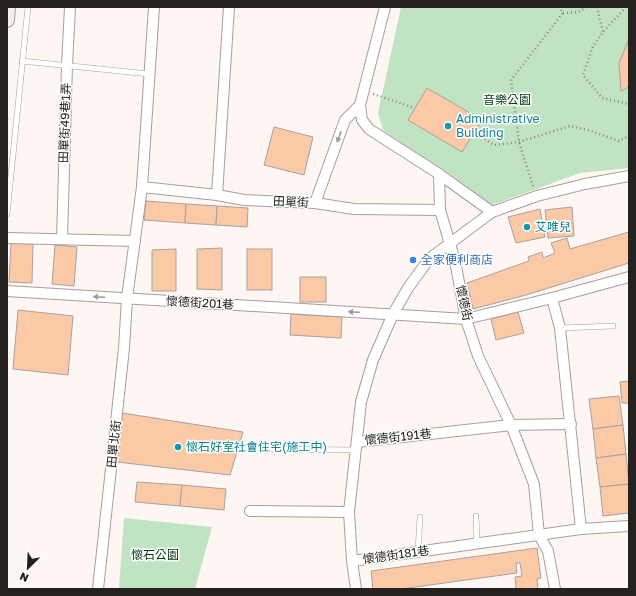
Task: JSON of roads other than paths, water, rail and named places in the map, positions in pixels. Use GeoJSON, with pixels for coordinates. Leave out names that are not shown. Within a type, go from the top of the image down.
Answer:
{"type":"FeatureCollection","features":[{"type":"Feature","properties":{"kind":"main road"},"geometry":{"type":"LineString","coordinates":[[7,20],[8,7]]}},
{"type":"Feature","properties":{"kind":"street","name":"田單街49巷1弄"},"geometry":{"type":"LineString","coordinates":[[62,239],[70,7]]}},
{"type":"Feature","properties":{"kind":"street"},"geometry":{"type":"LineString","coordinates":[[127,298],[142,188],[154,7]]}},
{"type":"Feature","properties":{"kind":"street"},"geometry":{"type":"LineString","coordinates":[[217,195],[230,7]]}},
{"type":"Feature","properties":{"kind":"street"},"geometry":{"type":"LineString","coordinates":[[385,7],[360,105],[362,120],[369,128],[439,174],[492,212]]}},
{"type":"Feature","properties":{"kind":"street"},"geometry":{"type":"LineString","coordinates":[[314,203],[345,120],[360,105]]}},
{"type":"Feature","properties":{"kind":"street","name":"懷德街"},"geometry":{"type":"LineString","coordinates":[[439,174],[440,210],[455,261],[466,319],[478,356],[511,425],[534,484],[539,535],[548,551],[556,589]]}},
{"type":"Feature","properties":{"kind":"street","name":"懷德街181巷"},"geometry":{"type":"LineString","coordinates":[[629,176],[585,184],[537,196],[492,212],[429,259],[415,276],[393,314],[373,360],[361,402],[350,512],[352,561],[582,529],[629,526]]}},
{"type":"Feature","properties":{"kind":"street","name":"田單街"},"geometry":{"type":"LineString","coordinates":[[142,188],[217,195],[244,200],[314,203],[354,209],[440,210]]}},
{"type":"Feature","properties":{"kind":"street"},"geometry":{"type":"LineString","coordinates":[[7,238],[135,241]]}},
{"type":"Feature","properties":{"kind":"street","name":"懷德街201巷"},"geometry":{"type":"LineString","coordinates":[[7,291],[466,319],[629,277]]}},
{"type":"Feature","properties":{"kind":"street","name":"田單北街"},"geometry":{"type":"LineString","coordinates":[[98,589],[124,348],[127,298]]}},
{"type":"Feature","properties":{"kind":"street"},"geometry":{"type":"LineString","coordinates":[[552,298],[560,328],[582,529]]}},
{"type":"Feature","properties":{"kind":"street"},"geometry":{"type":"LineString","coordinates":[[511,425],[571,424]]}},
{"type":"Feature","properties":{"kind":"street","name":"懷德街191巷"},"geometry":{"type":"LineString","coordinates":[[356,446],[511,425]]}},
{"type":"Feature","properties":{"kind":"street"},"geometry":{"type":"LineString","coordinates":[[250,511],[350,512]]}},
{"type":"Feature","properties":{"kind":"street"},"geometry":{"type":"LineString","coordinates":[[352,561],[356,589]]}},
{"type":"Feature","properties":{"kind":"lane"},"geometry":{"type":"LineString","coordinates":[[7,214],[28,7]]}},
{"type":"Feature","properties":{"kind":"lane"},"geometry":{"type":"LineString","coordinates":[[22,61],[149,74]]}},
{"type":"Feature","properties":{"kind":"lane"},"geometry":{"type":"LineString","coordinates":[[560,328],[613,326]]}},
{"type":"Feature","properties":{"kind":"lane","name":"懷德街191巷"},"geometry":{"type":"LineString","coordinates":[[268,449],[356,446]]}},
{"type":"Feature","properties":{"kind":"lane"},"geometry":{"type":"LineString","coordinates":[[476,516],[477,544]]}},
{"type":"Feature","properties":{"kind":"lane"},"geometry":{"type":"LineString","coordinates":[[418,552],[420,517]]}},
{"type":"Feature","properties":{"kind":"place","name":"Administrative Building"},"geometry":{"type":"Point","coordinates":[448,126]}},
{"type":"Feature","properties":{"kind":"place","name":"艾唯兒"},"geometry":{"type":"Point","coordinates":[527,227]}},
{"type":"Feature","properties":{"kind":"place","name":"全家便利商店"},"geometry":{"type":"Point","coordinates":[413,260]}},
{"type":"Feature","properties":{"kind":"place","name":"懷石好室社會住宅(施工中)"},"geometry":{"type":"Point","coordinates":[178,447]}},
{"type":"Feature","properties":{"kind":"park label","name":"音樂公園"},"geometry":{"type":"Point","coordinates":[507,100]}},
{"type":"Feature","properties":{"kind":"park label","name":"懷石公園"},"geometry":{"type":"Point","coordinates":[155,555]}}]}
